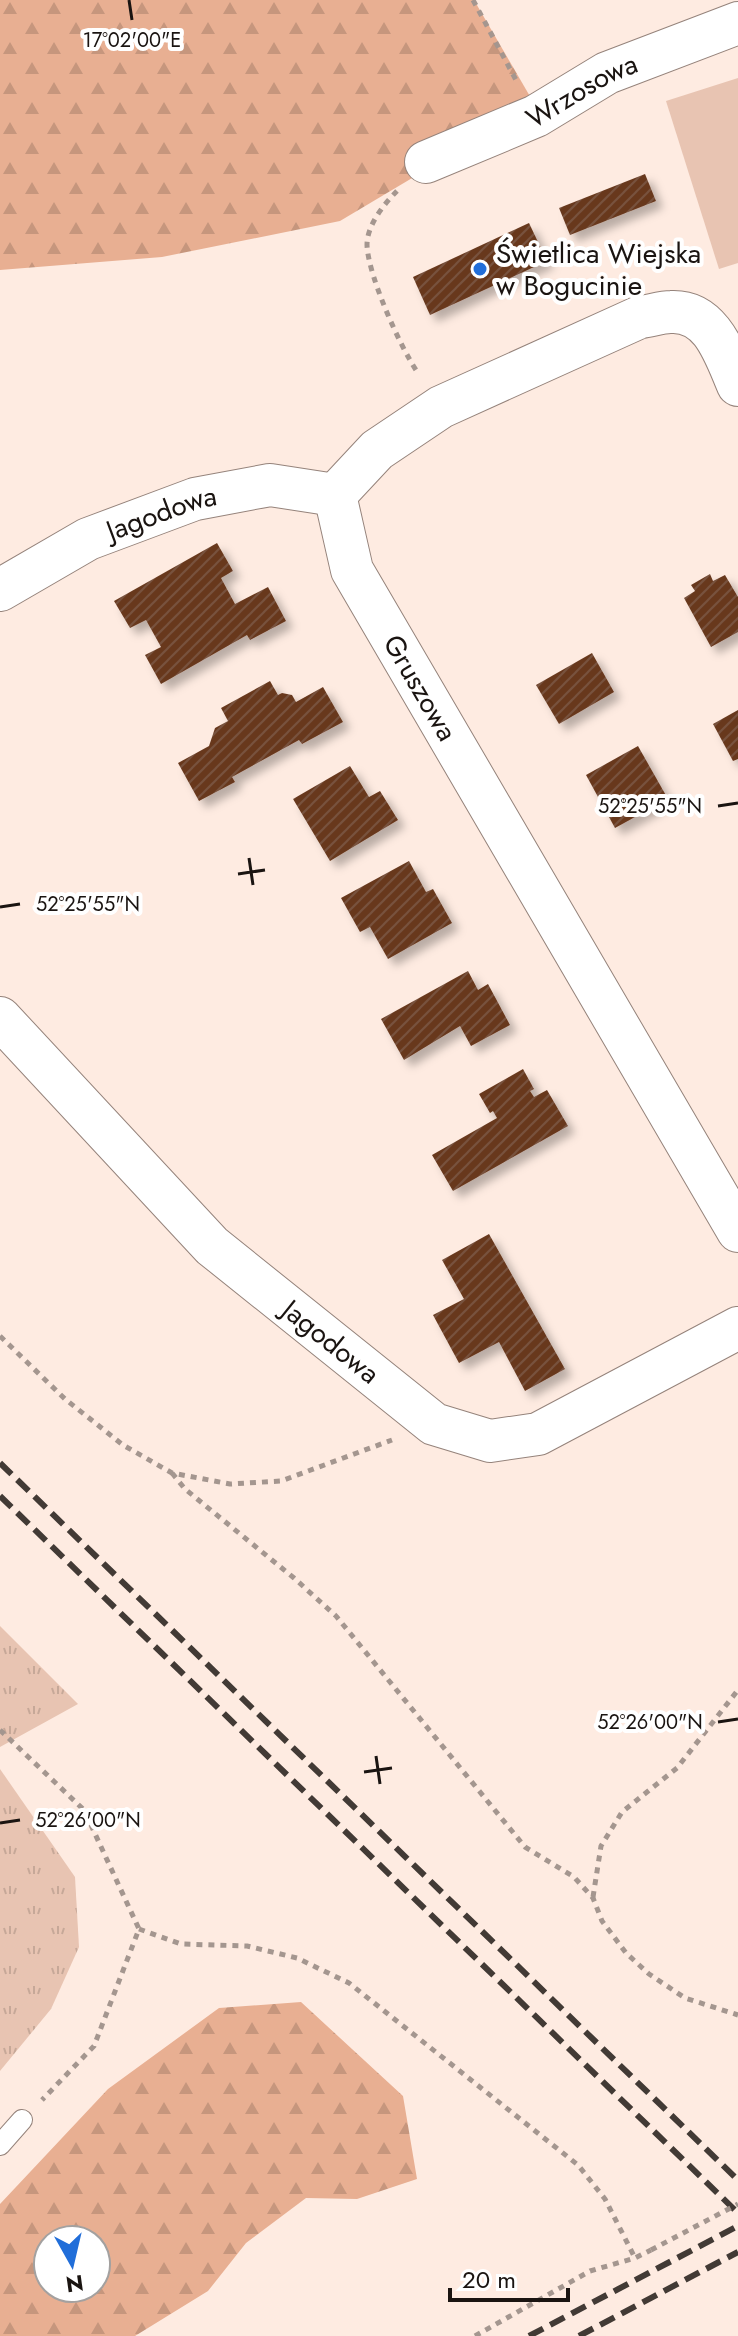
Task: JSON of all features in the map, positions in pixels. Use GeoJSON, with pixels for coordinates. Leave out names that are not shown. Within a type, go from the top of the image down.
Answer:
{"type":"FeatureCollection","features":[{"type":"Feature","properties":{"kind":"street","name":"Wrzosowa"},"geometry":{"type":"LineString","coordinates":[[426,162],[536,116],[607,73],[738,23]]}},
{"type":"Feature","properties":{"kind":"street"},"geometry":{"type":"LineString","coordinates":[[335,495],[377,450],[441,407],[640,317],[674,311],[700,318],[719,340],[738,385]]}},
{"type":"Feature","properties":{"kind":"street","name":"Jagodowa"},"geometry":{"type":"LineString","coordinates":[[0,590],[88,539],[195,499],[270,485],[335,495]]}},
{"type":"Feature","properties":{"kind":"street","name":"Gruszowa"},"geometry":{"type":"LineString","coordinates":[[335,495],[352,570],[738,1231]]}},
{"type":"Feature","properties":{"kind":"street","name":"Jagodowa"},"geometry":{"type":"LineString","coordinates":[[0,1018],[212,1246],[434,1424],[490,1441],[538,1434],[738,1328]]}},
{"type":"Feature","properties":{"kind":"lane"},"geometry":{"type":"LineString","coordinates":[[0,2145],[22,2120]]}},
{"type":"Feature","properties":{"kind":"path"},"geometry":{"type":"LineString","coordinates":[[473,0],[536,116]]}},
{"type":"Feature","properties":{"kind":"path"},"geometry":{"type":"LineString","coordinates":[[426,162],[381,207],[367,242],[373,279],[414,368],[441,407]]}},
{"type":"Feature","properties":{"kind":"path"},"geometry":{"type":"LineString","coordinates":[[0,1336],[65,1399],[123,1445],[172,1473],[230,1484],[281,1481],[434,1424]]}},
{"type":"Feature","properties":{"kind":"path"},"geometry":{"type":"LineString","coordinates":[[172,1473],[185,1489],[336,1616],[525,1847],[574,1877],[593,1898],[602,1921],[626,1953],[649,1974],[685,1998],[738,2015]]}},
{"type":"Feature","properties":{"kind":"path"},"geometry":{"type":"LineString","coordinates":[[593,1898],[601,1846],[622,1812],[677,1768],[738,1690]]}},
{"type":"Feature","properties":{"kind":"path"},"geometry":{"type":"LineString","coordinates":[[0,1730],[84,1810],[139,1929],[181,1944],[247,1946],[297,1958],[349,1983],[578,2165],[605,2199],[635,2258]]}},
{"type":"Feature","properties":{"kind":"path"},"geometry":{"type":"LineString","coordinates":[[22,2120],[94,2046],[139,1929]]}},
{"type":"Feature","properties":{"kind":"path"},"geometry":{"type":"LineString","coordinates":[[475,2336],[590,2271],[635,2258],[738,2204]]}},
{"type":"Feature","properties":{"kind":"green space"},"geometry":{"type":"Polygon","coordinates":[[[0,0],[474,0],[535,105],[340,221],[162,257],[0,270],[0,0]]]}},
{"type":"Feature","properties":{"kind":"green space"},"geometry":{"type":"Polygon","coordinates":[[[738,78],[738,263],[719,269],[666,101],[738,78]]]}},
{"type":"Feature","properties":{"kind":"green space"},"geometry":{"type":"Polygon","coordinates":[[[0,1626],[78,1704],[0,1747],[0,1626]]]}},
{"type":"Feature","properties":{"kind":"green space"},"geometry":{"type":"Polygon","coordinates":[[[0,1769],[75,1877],[79,1947],[51,2009],[0,2071],[0,1769]]]}},
{"type":"Feature","properties":{"kind":"green space"},"geometry":{"type":"Polygon","coordinates":[[[301,2002],[403,2096],[417,2179],[357,2199],[306,2198],[246,2243],[208,2291],[135,2336],[0,2336],[0,2204],[108,2089],[219,2008],[301,2002]]]}},
{"type":"Feature","properties":{"kind":"building"},"geometry":{"type":"Polygon","coordinates":[[[645,174],[656,201],[570,235],[559,208],[645,174]]]}},
{"type":"Feature","properties":{"kind":"building","name":"Świetlica Wiejska w Bogucinie"},"geometry":{"type":"Polygon","coordinates":[[[529,223],[547,261],[430,315],[413,277],[529,223]]]}},
{"type":"Feature","properties":{"kind":"building"},"geometry":{"type":"Polygon","coordinates":[[[217,543],[233,571],[221,578],[235,604],[268,587],[286,621],[250,640],[247,635],[161,684],[145,655],[161,647],[146,620],[130,628],[114,601],[217,543]]]}},
{"type":"Feature","properties":{"kind":"building"},"geometry":{"type":"Polygon","coordinates":[[[710,574],[713,581],[725,575],[738,597],[738,632],[711,647],[684,598],[695,591],[691,585],[710,574]]]}},
{"type":"Feature","properties":{"kind":"building"},"geometry":{"type":"Polygon","coordinates":[[[592,653],[614,692],[559,724],[536,685],[592,653]]]}},
{"type":"Feature","properties":{"kind":"building"},"geometry":{"type":"Polygon","coordinates":[[[270,681],[278,695],[292,695],[296,702],[323,687],[343,722],[302,744],[299,740],[232,777],[235,782],[199,801],[178,763],[209,746],[215,728],[228,721],[221,708],[270,681]]]}},
{"type":"Feature","properties":{"kind":"building"},"geometry":{"type":"Polygon","coordinates":[[[738,710],[738,759],[733,761],[713,724],[738,710]]]}},
{"type":"Feature","properties":{"kind":"building"},"geometry":{"type":"Polygon","coordinates":[[[638,746],[668,799],[615,828],[586,775],[638,746]]]}},
{"type":"Feature","properties":{"kind":"building"},"geometry":{"type":"Polygon","coordinates":[[[350,766],[369,797],[380,791],[398,820],[330,861],[293,799],[350,766]]]}},
{"type":"Feature","properties":{"kind":"building"},"geometry":{"type":"Polygon","coordinates":[[[409,861],[426,892],[433,889],[452,923],[388,959],[370,927],[360,932],[341,898],[409,861]]]}},
{"type":"Feature","properties":{"kind":"building"},"geometry":{"type":"Polygon","coordinates":[[[468,971],[478,990],[488,984],[510,1025],[471,1046],[460,1026],[404,1060],[381,1019],[468,971]]]}},
{"type":"Feature","properties":{"kind":"building"},"geometry":{"type":"Polygon","coordinates":[[[523,1069],[534,1089],[530,1091],[534,1097],[547,1090],[568,1126],[453,1191],[432,1155],[497,1118],[493,1111],[490,1113],[479,1094],[523,1069]]]}},
{"type":"Feature","properties":{"kind":"building"},"geometry":{"type":"Polygon","coordinates":[[[489,1234],[565,1369],[525,1391],[499,1342],[459,1363],[433,1315],[464,1299],[442,1260],[489,1234]]]}},
{"type":"Feature","properties":{"kind":"railway"},"geometry":{"type":"LineString","coordinates":[[0,1463],[738,2180]]}},
{"type":"Feature","properties":{"kind":"railway"},"geometry":{"type":"LineString","coordinates":[[0,1496],[738,2213]]}},
{"type":"Feature","properties":{"kind":"railway"},"geometry":{"type":"LineString","coordinates":[[529,2336],[738,2226]]}},
{"type":"Feature","properties":{"kind":"railway"},"geometry":{"type":"LineString","coordinates":[[579,2336],[738,2252]]}},
{"type":"Feature","properties":{"kind":"place","name":"Świetlica Wiejska w Bogucinie"},"geometry":{"type":"Point","coordinates":[480,269]}}]}
